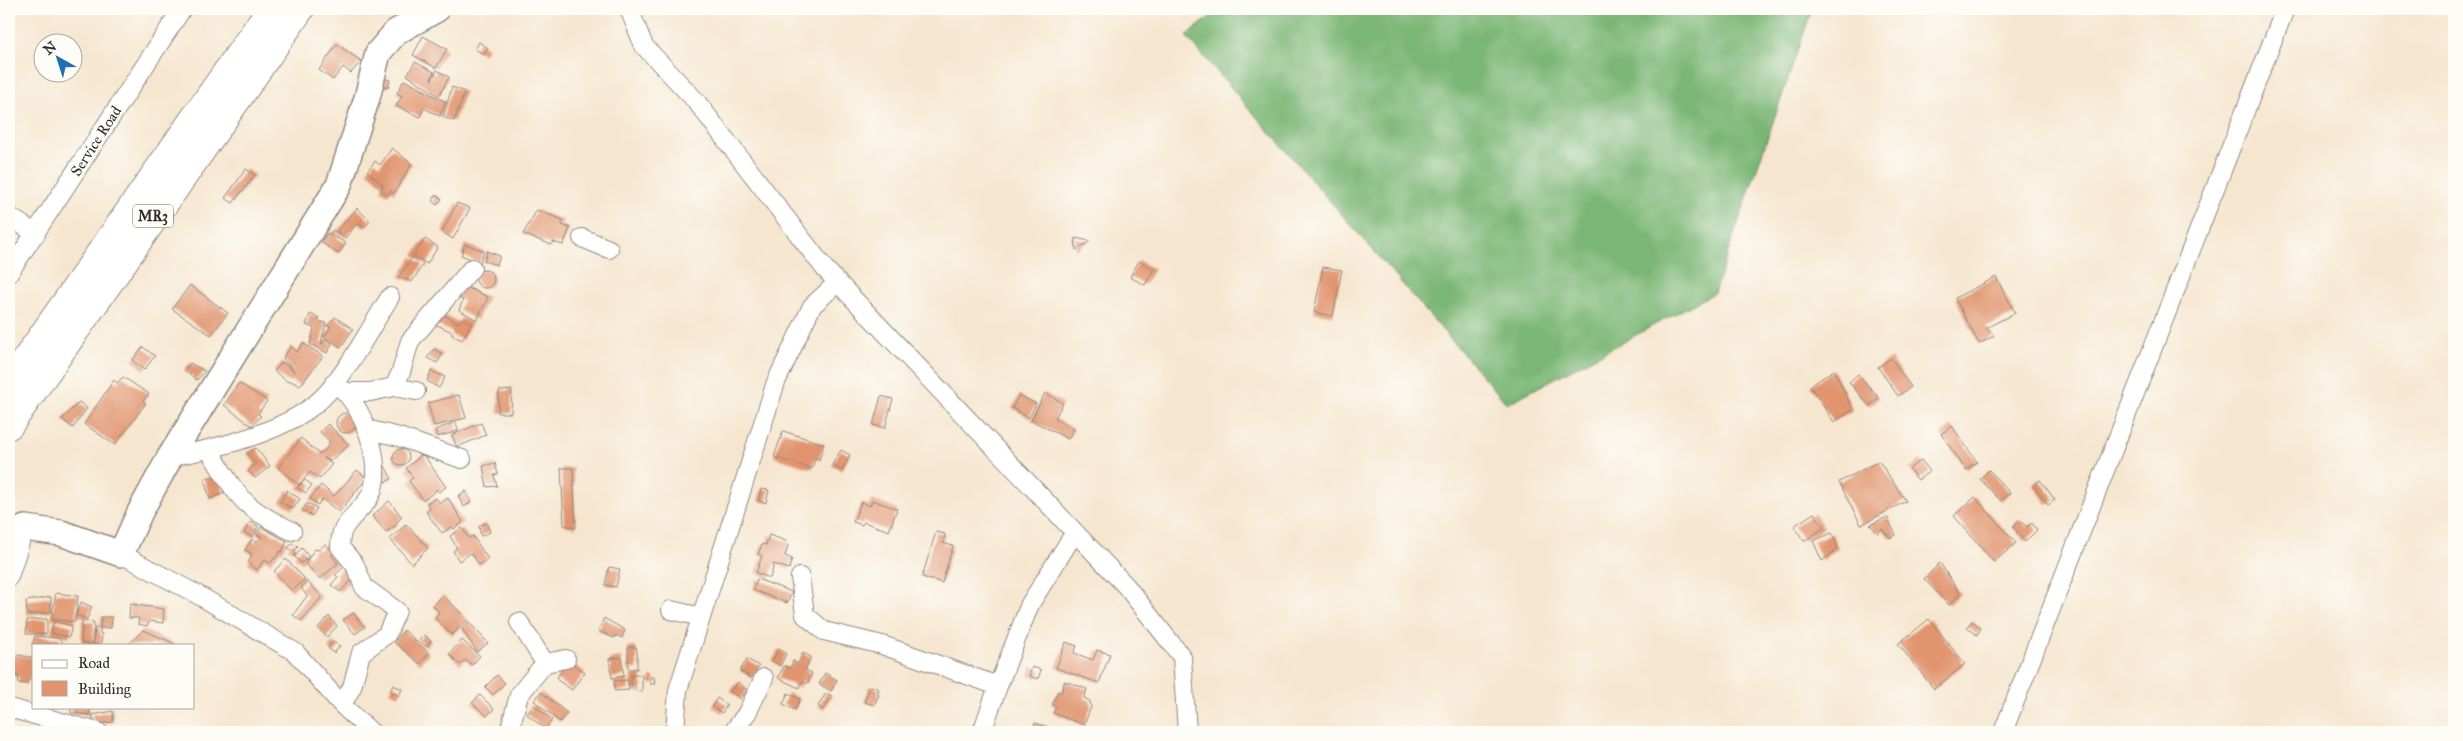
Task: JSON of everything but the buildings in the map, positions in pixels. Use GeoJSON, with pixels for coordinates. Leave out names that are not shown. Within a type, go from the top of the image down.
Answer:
{"type":"FeatureCollection","features":[{"type":"Feature","properties":{"kind":"highway","name":"MR3"},"geometry":{"type":"LineString","coordinates":[[9,384],[272,9]]}},
{"type":"Feature","properties":{"kind":"highway","name":"MR3"},"geometry":{"type":"LineString","coordinates":[[9,425],[300,9]]}},
{"type":"Feature","properties":{"kind":"street","name":"Service Road"},"geometry":{"type":"LineString","coordinates":[[9,273],[182,9]]}},
{"type":"Feature","properties":{"kind":"street"},"geometry":{"type":"LineString","coordinates":[[121,554],[140,512],[170,457],[339,185],[367,98],[378,53],[396,32],[437,9]]}},
{"type":"Feature","properties":{"kind":"street"},"geometry":{"type":"LineString","coordinates":[[629,9],[644,46],[696,101],[825,269],[1126,586],[1182,657],[1187,732]]}},
{"type":"Feature","properties":{"kind":"street"},"geometry":{"type":"LineString","coordinates":[[2003,732],[2285,9]]}},
{"type":"Feature","properties":{"kind":"street"},"geometry":{"type":"LineString","coordinates":[[9,216],[36,234]]}},
{"type":"Feature","properties":{"kind":"street"},"geometry":{"type":"LineString","coordinates":[[582,238],[609,249]]}},
{"type":"Feature","properties":{"kind":"street"},"geometry":{"type":"LineString","coordinates":[[394,387],[410,341],[472,268]]}},
{"type":"Feature","properties":{"kind":"street"},"geometry":{"type":"LineString","coordinates":[[675,732],[678,690],[776,382],[812,306],[838,282]]}},
{"type":"Feature","properties":{"kind":"street"},"geometry":{"type":"LineString","coordinates":[[340,388],[390,297]]}},
{"type":"Feature","properties":{"kind":"street"},"geometry":{"type":"LineString","coordinates":[[170,457],[209,450],[290,422],[326,394],[340,388],[370,392],[394,387],[416,391]]}},
{"type":"Feature","properties":{"kind":"street"},"geometry":{"type":"LineString","coordinates":[[340,388],[359,412],[375,461],[373,490],[362,509],[342,531],[340,547],[355,565],[364,587],[397,611],[387,634],[361,653],[352,687],[342,706]]}},
{"type":"Feature","properties":{"kind":"street"},"geometry":{"type":"LineString","coordinates":[[366,429],[399,437],[462,459]]}},
{"type":"Feature","properties":{"kind":"street"},"geometry":{"type":"LineString","coordinates":[[209,450],[249,506],[270,520],[292,531]]}},
{"type":"Feature","properties":{"kind":"street"},"geometry":{"type":"LineString","coordinates":[[982,732],[1030,604],[1075,532]]}},
{"type":"Feature","properties":{"kind":"street"},"geometry":{"type":"LineString","coordinates":[[9,577],[17,535],[61,533],[121,554],[200,596],[295,652],[342,706],[371,732]]}},
{"type":"Feature","properties":{"kind":"street"},"geometry":{"type":"LineString","coordinates":[[800,578],[805,614],[824,631],[882,645],[998,686]]}},
{"type":"Feature","properties":{"kind":"street"},"geometry":{"type":"LineString","coordinates":[[671,610],[701,617]]}},
{"type":"Feature","properties":{"kind":"street"},"geometry":{"type":"LineString","coordinates":[[519,622],[545,663]]}},
{"type":"Feature","properties":{"kind":"street"},"geometry":{"type":"LineString","coordinates":[[509,732],[519,696],[545,663],[566,659]]}},
{"type":"Feature","properties":{"kind":"street"},"geometry":{"type":"LineString","coordinates":[[733,732],[747,713],[764,678]]}},
{"type":"Feature","properties":{"kind":"street"},"geometry":{"type":"LineString","coordinates":[[9,708],[98,732]]}},
{"type":"Feature","properties":{"kind":"green space"},"geometry":{"type":"Polygon","coordinates":[[[1220,9],[1812,9],[1714,293],[1507,404],[1186,36],[1220,9]]]}}]}
